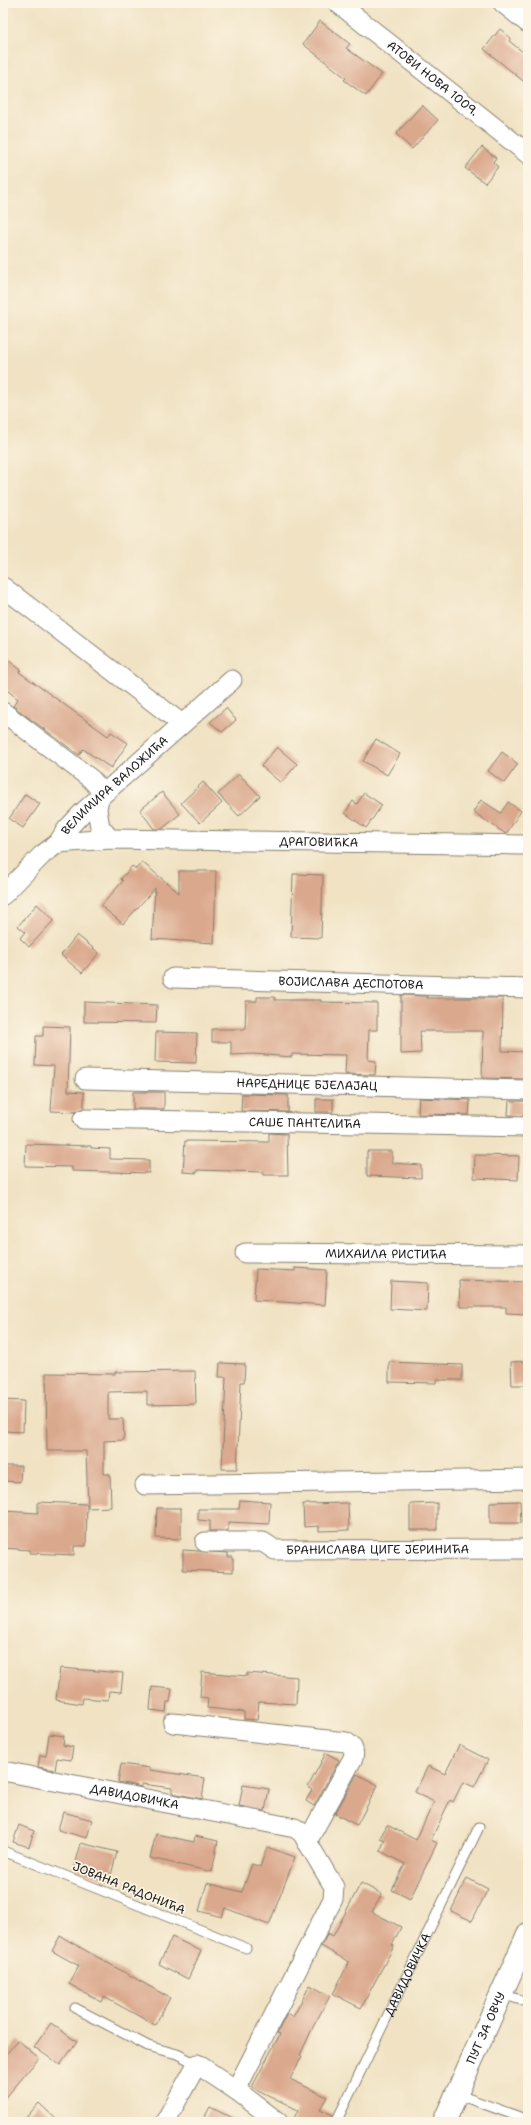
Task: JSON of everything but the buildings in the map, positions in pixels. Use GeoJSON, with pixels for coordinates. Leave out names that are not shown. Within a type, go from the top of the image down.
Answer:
{"type":"FeatureCollection","features":[{"type":"Feature","properties":{"kind":"street","name":"АТОВИ НОВА 1009."},"geometry":{"type":"LineString","coordinates":[[338,3],[528,154]]}},
{"type":"Feature","properties":{"kind":"street"},"geometry":{"type":"LineString","coordinates":[[503,3],[528,22]]}},
{"type":"Feature","properties":{"kind":"street"},"geometry":{"type":"LineString","coordinates":[[3,587],[182,724]]}},
{"type":"Feature","properties":{"kind":"street","name":"ВЕЛИМИРА ВАЛОЖИЋА"},"geometry":{"type":"LineString","coordinates":[[3,895],[42,855],[58,843],[67,829],[98,799],[232,680]]}},
{"type":"Feature","properties":{"kind":"street"},"geometry":{"type":"LineString","coordinates":[[3,712],[91,779],[98,787],[100,793],[97,809],[100,827],[110,839]]}},
{"type":"Feature","properties":{"kind":"street","name":"ДРАГОВИЋКА"},"geometry":{"type":"LineString","coordinates":[[58,843],[110,839],[528,845]]}},
{"type":"Feature","properties":{"kind":"street","name":"ВОЈИСЛАВА ДЕСПОТОВА"},"geometry":{"type":"LineString","coordinates":[[173,978],[528,988]]}},
{"type":"Feature","properties":{"kind":"street","name":"НАРЕДНИЦЕ БЈЕЛАЈАЦ"},"geometry":{"type":"LineString","coordinates":[[85,1079],[528,1090]]}},
{"type":"Feature","properties":{"kind":"street","name":"САШЕ ПАНТЕЛИЋА"},"geometry":{"type":"LineString","coordinates":[[83,1119],[528,1127]]}},
{"type":"Feature","properties":{"kind":"street","name":"МИХАИЛА РИСТИЋА"},"geometry":{"type":"LineString","coordinates":[[245,1253],[528,1255]]}},
{"type":"Feature","properties":{"kind":"street"},"geometry":{"type":"LineString","coordinates":[[145,1486],[528,1479]]}},
{"type":"Feature","properties":{"kind":"street","name":"БРАНИСЛАВА ЦИГЕ ЈЕРИНИЋА"},"geometry":{"type":"LineString","coordinates":[[205,1542],[263,1542],[275,1550],[528,1548]]}},
{"type":"Feature","properties":{"kind":"street"},"geometry":{"type":"LineString","coordinates":[[173,1723],[346,1742],[351,1745],[354,1749],[353,1758],[307,1842]]}},
{"type":"Feature","properties":{"kind":"street","name":"ДАВИДОВИЧКА"},"geometry":{"type":"LineString","coordinates":[[3,1771],[295,1828],[302,1833],[334,1887],[333,1899],[236,2090]]}},
{"type":"Feature","properties":{"kind":"street","name":"ПУТ ЗА ОВЧУ"},"geometry":{"type":"LineString","coordinates":[[444,2122],[528,1934]]}},
{"type":"Feature","properties":{"kind":"street"},"geometry":{"type":"LineString","coordinates":[[165,2122],[197,2064],[236,2090],[278,2122]]}},
{"type":"Feature","properties":{"kind":"lane","name":"ДАВИДОВИЧКА"},"geometry":{"type":"LineString","coordinates":[[336,2122],[479,1827]]}},
{"type":"Feature","properties":{"kind":"lane","name":"ЈОВАНА РАДОНИЋА"},"geometry":{"type":"LineString","coordinates":[[3,1851],[246,1948]]}},
{"type":"Feature","properties":{"kind":"lane"},"geometry":{"type":"LineString","coordinates":[[501,1994],[528,2002]]}},
{"type":"Feature","properties":{"kind":"lane"},"geometry":{"type":"LineString","coordinates":[[75,2008],[148,2046],[161,2051],[178,2054],[197,2064]]}},
{"type":"Feature","properties":{"kind":"lane"},"geometry":{"type":"LineString","coordinates":[[456,2094],[528,2120]]}}]}
